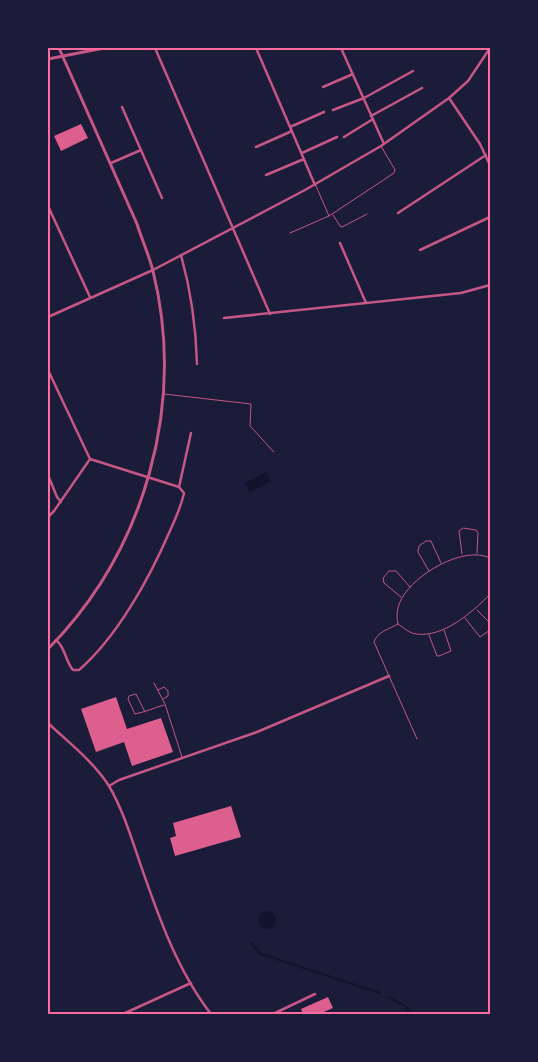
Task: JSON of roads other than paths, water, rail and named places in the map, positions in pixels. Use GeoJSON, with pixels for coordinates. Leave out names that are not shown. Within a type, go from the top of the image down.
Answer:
{"type":"FeatureCollection","features":[{"type":"Feature","properties":{"kind":"street"},"geometry":{"type":"LineString","coordinates":[[48,649],[79,614],[116,557],[140,506],[149,478],[161,422],[164,394],[163,331],[153,270],[137,224],[59,48]]}},
{"type":"Feature","properties":{"kind":"street"},"geometry":{"type":"LineString","coordinates":[[48,59],[104,48]]}},
{"type":"Feature","properties":{"kind":"street"},"geometry":{"type":"LineString","coordinates":[[155,48],[270,314]]}},
{"type":"Feature","properties":{"kind":"street"},"geometry":{"type":"LineString","coordinates":[[256,48],[315,185]]}},
{"type":"Feature","properties":{"kind":"street"},"geometry":{"type":"LineString","coordinates":[[341,48],[364,98],[382,145]]}},
{"type":"Feature","properties":{"kind":"street"},"geometry":{"type":"LineString","coordinates":[[48,317],[153,270],[315,185],[382,145],[449,98],[468,81],[490,48]]}},
{"type":"Feature","properties":{"kind":"street"},"geometry":{"type":"LineString","coordinates":[[333,110],[364,98],[413,71]]}},
{"type":"Feature","properties":{"kind":"street"},"geometry":{"type":"LineString","coordinates":[[323,88],[353,74]]}},
{"type":"Feature","properties":{"kind":"street"},"geometry":{"type":"LineString","coordinates":[[344,137],[372,117],[422,88]]}},
{"type":"Feature","properties":{"kind":"street"},"geometry":{"type":"LineString","coordinates":[[449,98],[480,144],[490,165]]}},
{"type":"Feature","properties":{"kind":"street"},"geometry":{"type":"LineString","coordinates":[[122,107],[162,198]]}},
{"type":"Feature","properties":{"kind":"street"},"geometry":{"type":"LineString","coordinates":[[290,126],[324,112]]}},
{"type":"Feature","properties":{"kind":"street"},"geometry":{"type":"LineString","coordinates":[[256,147],[292,131]]}},
{"type":"Feature","properties":{"kind":"street"},"geometry":{"type":"LineString","coordinates":[[302,153],[337,137]]}},
{"type":"Feature","properties":{"kind":"street"},"geometry":{"type":"LineString","coordinates":[[111,163],[141,150]]}},
{"type":"Feature","properties":{"kind":"street"},"geometry":{"type":"LineString","coordinates":[[398,213],[486,155]]}},
{"type":"Feature","properties":{"kind":"street"},"geometry":{"type":"LineString","coordinates":[[266,175],[304,158]]}},
{"type":"Feature","properties":{"kind":"street"},"geometry":{"type":"LineString","coordinates":[[48,206],[90,297]]}},
{"type":"Feature","properties":{"kind":"street"},"geometry":{"type":"LineString","coordinates":[[420,250],[490,217]]}},
{"type":"Feature","properties":{"kind":"street"},"geometry":{"type":"LineString","coordinates":[[340,243],[366,303]]}},
{"type":"Feature","properties":{"kind":"street"},"geometry":{"type":"LineString","coordinates":[[181,255],[194,312],[197,364]]}},
{"type":"Feature","properties":{"kind":"street"},"geometry":{"type":"LineString","coordinates":[[224,318],[461,293],[490,285]]}},
{"type":"Feature","properties":{"kind":"street"},"geometry":{"type":"LineString","coordinates":[[48,370],[90,459],[179,487],[183,490],[183,496],[152,570],[131,605],[106,640],[82,667],[75,671],[71,669],[63,646],[56,640]]}},
{"type":"Feature","properties":{"kind":"street"},"geometry":{"type":"LineString","coordinates":[[179,487],[190,433]]}},
{"type":"Feature","properties":{"kind":"street"},"geometry":{"type":"LineString","coordinates":[[48,517],[61,502],[90,459]]}},
{"type":"Feature","properties":{"kind":"street"},"geometry":{"type":"LineString","coordinates":[[48,475],[61,502]]}},
{"type":"Feature","properties":{"kind":"street"},"geometry":{"type":"LineString","coordinates":[[108,786],[119,780],[257,732],[389,676]]}},
{"type":"Feature","properties":{"kind":"street"},"geometry":{"type":"LineString","coordinates":[[48,724],[86,759],[108,786],[128,827],[164,929],[190,983],[211,1014]]}},
{"type":"Feature","properties":{"kind":"street"},"geometry":{"type":"LineString","coordinates":[[122,1014],[190,983]]}},
{"type":"Feature","properties":{"kind":"street"},"geometry":{"type":"LineString","coordinates":[[273,1014],[315,994]]}},
{"type":"Feature","properties":{"kind":"lane"},"geometry":{"type":"LineString","coordinates":[[290,233],[332,214],[394,172],[395,170],[382,145]]}},
{"type":"Feature","properties":{"kind":"lane"},"geometry":{"type":"LineString","coordinates":[[315,185],[328,216]]}},
{"type":"Feature","properties":{"kind":"lane"},"geometry":{"type":"LineString","coordinates":[[332,214],[341,227],[368,214]]}},
{"type":"Feature","properties":{"kind":"lane"},"geometry":{"type":"LineString","coordinates":[[164,394],[251,404],[250,426],[274,452]]}},
{"type":"Feature","properties":{"kind":"lane"},"geometry":{"type":"LineString","coordinates":[[462,555],[459,531],[463,528],[474,528],[478,533],[476,554]]}},
{"type":"Feature","properties":{"kind":"lane"},"geometry":{"type":"LineString","coordinates":[[430,571],[418,552],[419,546],[426,541],[431,541],[441,564]]}},
{"type":"Feature","properties":{"kind":"lane"},"geometry":{"type":"LineString","coordinates":[[490,558],[476,554],[462,555],[430,571],[410,587],[402,598],[396,615],[398,624],[415,634],[429,634],[465,618],[490,594]]}},
{"type":"Feature","properties":{"kind":"lane"},"geometry":{"type":"LineString","coordinates":[[402,598],[384,583],[384,578],[389,571],[396,571],[410,587]]}},
{"type":"Feature","properties":{"kind":"lane"},"geometry":{"type":"LineString","coordinates":[[476,609],[490,623]]}},
{"type":"Feature","properties":{"kind":"lane"},"geometry":{"type":"LineString","coordinates":[[465,618],[480,637],[490,630]]}},
{"type":"Feature","properties":{"kind":"lane"},"geometry":{"type":"LineString","coordinates":[[398,624],[375,637],[374,642],[417,739]]}},
{"type":"Feature","properties":{"kind":"lane"},"geometry":{"type":"LineString","coordinates":[[429,634],[435,652],[439,656],[451,651],[443,629]]}},
{"type":"Feature","properties":{"kind":"lane"},"geometry":{"type":"LineString","coordinates":[[154,683],[164,704],[183,758]]}},
{"type":"Feature","properties":{"kind":"lane"},"geometry":{"type":"LineString","coordinates":[[158,690],[164,687],[168,690],[168,696],[162,699]]}},
{"type":"Feature","properties":{"kind":"lane"},"geometry":{"type":"LineString","coordinates":[[145,712],[136,694],[129,696],[134,714],[145,712],[164,704]]}},
{"type":"Feature","properties":{"kind":"waterway"},"geometry":{"type":"LineString","coordinates":[[490,431],[490,444]]}},
{"type":"Feature","properties":{"kind":"waterway"},"geometry":{"type":"LineString","coordinates":[[251,943],[261,954],[380,993]]}},
{"type":"Feature","properties":{"kind":"waterway"},"geometry":{"type":"LineString","coordinates":[[389,997],[405,1006],[413,1014]]}}]}
